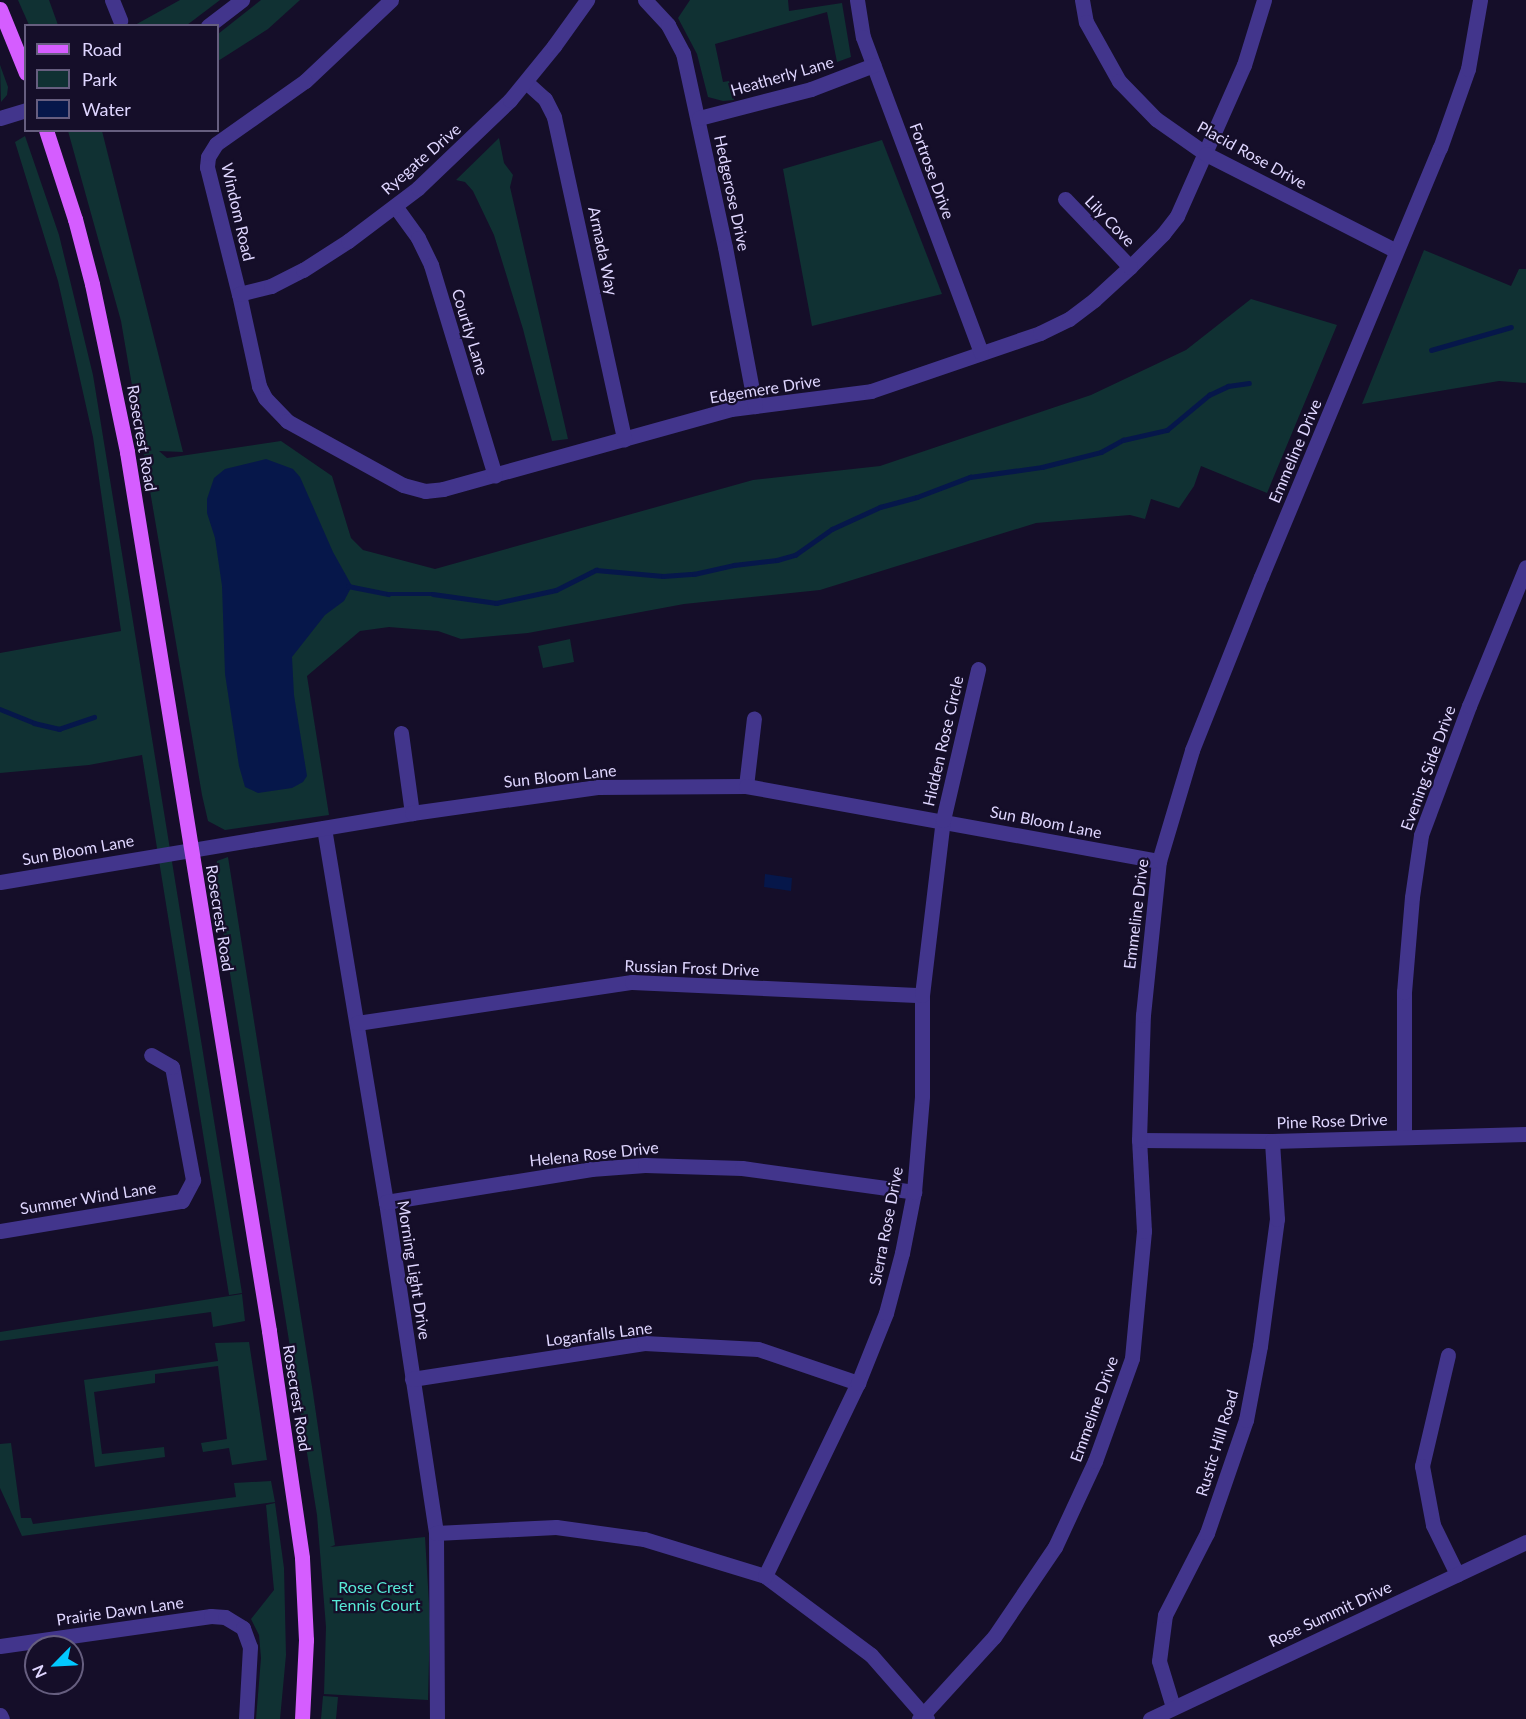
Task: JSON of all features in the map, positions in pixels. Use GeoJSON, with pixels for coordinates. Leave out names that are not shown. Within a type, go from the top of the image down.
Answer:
{"type":"FeatureCollection","features":[{"type":"Feature","properties":{"kind":"main road"},"geometry":{"type":"LineString","coordinates":[[0,9],[24,69]]}},
{"type":"Feature","properties":{"kind":"main road","name":"Rosecrest Road"},"geometry":{"type":"LineString","coordinates":[[47,132],[75,219],[105,339],[127,452],[191,849],[301,1547],[306,1641],[302,1719]]}},
{"type":"Feature","properties":{"kind":"street"},"geometry":{"type":"LineString","coordinates":[[112,0],[120,20]]}},
{"type":"Feature","properties":{"kind":"street"},"geometry":{"type":"LineString","coordinates":[[211,24],[242,0]]}},
{"type":"Feature","properties":{"kind":"street","name":"Windom Road"},"geometry":{"type":"LineString","coordinates":[[268,404],[259,386],[239,294],[208,173],[210,152],[220,141],[305,81],[392,0]]}},
{"type":"Feature","properties":{"kind":"street","name":"Ryegate Drive"},"geometry":{"type":"LineString","coordinates":[[239,294],[271,286],[303,270],[395,206],[467,143],[526,82],[587,0]]}},
{"type":"Feature","properties":{"kind":"street","name":"Hedgerose Drive"},"geometry":{"type":"LineString","coordinates":[[645,0],[668,25],[679,43],[699,118],[755,406]]}},
{"type":"Feature","properties":{"kind":"street","name":"Fortrose Drive"},"geometry":{"type":"LineString","coordinates":[[857,0],[860,25],[874,66],[981,353]]}},
{"type":"Feature","properties":{"kind":"street","name":"Placid Rose Drive"},"geometry":{"type":"LineString","coordinates":[[1082,0],[1086,22],[1119,81],[1156,119],[1206,154],[1396,251]]}},
{"type":"Feature","properties":{"kind":"street","name":"Edgemere Drive"},"geometry":{"type":"LineString","coordinates":[[268,404],[287,421],[410,488],[434,491],[724,410],[871,391],[1040,333],[1069,319],[1094,300],[1164,234],[1177,216],[1244,65],[1264,0]]}},
{"type":"Feature","properties":{"kind":"street","name":"Emmeline Drive"},"geometry":{"type":"LineString","coordinates":[[923,1718],[994,1637],[1049,1556],[1095,1461],[1132,1358],[1143,1231],[1139,1140],[1143,1015],[1159,861],[1192,750],[1261,577],[1440,148],[1468,69],[1480,0]]}},
{"type":"Feature","properties":{"kind":"street","name":"Heatherly Lane"},"geometry":{"type":"LineString","coordinates":[[699,118],[811,89],[874,66]]}},
{"type":"Feature","properties":{"kind":"street","name":"Armada Way"},"geometry":{"type":"LineString","coordinates":[[526,82],[545,99],[554,117],[624,439]]}},
{"type":"Feature","properties":{"kind":"street"},"geometry":{"type":"LineString","coordinates":[[0,118],[24,111]]}},
{"type":"Feature","properties":{"kind":"street","name":"Lily Cove"},"geometry":{"type":"LineString","coordinates":[[1065,199],[1130,267]]}},
{"type":"Feature","properties":{"kind":"street","name":"Courtly Lane"},"geometry":{"type":"LineString","coordinates":[[395,206],[418,238],[431,265],[495,475]]}},
{"type":"Feature","properties":{"kind":"street","name":"Evening Side Drive"},"geometry":{"type":"LineString","coordinates":[[1404,1136],[1404,992],[1412,897],[1421,835],[1469,706],[1526,567]]}},
{"type":"Feature","properties":{"kind":"street","name":"Hidden Rose Circle"},"geometry":{"type":"LineString","coordinates":[[943,820],[978,669]]}},
{"type":"Feature","properties":{"kind":"street"},"geometry":{"type":"LineString","coordinates":[[746,786],[754,718]]}},
{"type":"Feature","properties":{"kind":"street"},"geometry":{"type":"LineString","coordinates":[[401,733],[412,813]]}},
{"type":"Feature","properties":{"kind":"street","name":"Sun Bloom Lane"},"geometry":{"type":"LineString","coordinates":[[0,882],[412,813],[597,787],[746,786],[1159,861]]}},
{"type":"Feature","properties":{"kind":"street","name":"Sierra Rose Drive"},"geometry":{"type":"LineString","coordinates":[[765,1576],[858,1383],[886,1313],[914,1192],[922,1096],[922,995],[943,820]]}},
{"type":"Feature","properties":{"kind":"street","name":"Morning Light Drive"},"geometry":{"type":"LineString","coordinates":[[324,828],[386,1202],[436,1533],[436,1719]]}},
{"type":"Feature","properties":{"kind":"street","name":"Russian Frost Drive"},"geometry":{"type":"LineString","coordinates":[[357,1023],[632,982],[922,995]]}},
{"type":"Feature","properties":{"kind":"street","name":"Summer Wind Lane"},"geometry":{"type":"LineString","coordinates":[[0,1231],[182,1200],[193,1180],[172,1067],[151,1055]]}},
{"type":"Feature","properties":{"kind":"street","name":"Pine Rose Drive"},"geometry":{"type":"LineString","coordinates":[[1139,1140],[1272,1141],[1526,1134]]}},
{"type":"Feature","properties":{"kind":"street","name":"Rustic Hill Road"},"geometry":{"type":"LineString","coordinates":[[1173,1707],[1159,1661],[1165,1615],[1207,1533],[1246,1420],[1260,1346],[1276,1219],[1272,1141]]}},
{"type":"Feature","properties":{"kind":"street","name":"Helena Rose Drive"},"geometry":{"type":"LineString","coordinates":[[386,1202],[591,1169],[662,1164],[742,1168],[914,1192]]}},
{"type":"Feature","properties":{"kind":"street","name":"Loganfalls Lane"},"geometry":{"type":"LineString","coordinates":[[412,1379],[644,1343],[758,1349],[858,1383]]}},
{"type":"Feature","properties":{"kind":"street"},"geometry":{"type":"LineString","coordinates":[[1448,1355],[1422,1466],[1433,1525],[1457,1574]]}},
{"type":"Feature","properties":{"kind":"street"},"geometry":{"type":"LineString","coordinates":[[436,1533],[556,1527],[644,1539],[765,1576],[871,1655],[923,1718]]}},
{"type":"Feature","properties":{"kind":"street","name":"Rose Summit Drive"},"geometry":{"type":"LineString","coordinates":[[1150,1719],[1526,1542]]}},
{"type":"Feature","properties":{"kind":"street","name":"Prairie Dawn Lane"},"geometry":{"type":"LineString","coordinates":[[0,1646],[212,1616],[232,1620],[243,1628],[251,1654],[246,1719]]}},
{"type":"Feature","properties":{"kind":"green space"},"geometry":{"type":"Polygon","coordinates":[[[18,0],[49,0],[58,24],[29,24],[18,0]]]}},
{"type":"Feature","properties":{"kind":"green space"},"geometry":{"type":"Polygon","coordinates":[[[180,0],[220,0],[188,24],[137,24],[180,0]]]}},
{"type":"Feature","properties":{"kind":"green space"},"geometry":{"type":"Polygon","coordinates":[[[261,0],[300,0],[268,29],[219,60],[219,33],[261,0]]]}},
{"type":"Feature","properties":{"kind":"green space"},"geometry":{"type":"Polygon","coordinates":[[[690,0],[788,0],[789,11],[842,3],[851,57],[837,62],[827,12],[715,44],[723,82],[729,81],[734,100],[723,101],[708,97],[697,54],[678,18],[690,0]]]}},
{"type":"Feature","properties":{"kind":"green space"},"geometry":{"type":"Polygon","coordinates":[[[0,65],[8,87],[7,95],[1,102],[0,65]]]}},
{"type":"Feature","properties":{"kind":"green space"},"geometry":{"type":"Polygon","coordinates":[[[68,132],[102,132],[183,452],[159,451],[167,458],[281,441],[332,476],[351,538],[363,550],[435,569],[753,480],[880,466],[1091,395],[1186,350],[1251,299],[1337,325],[1267,493],[1201,466],[1194,486],[1179,508],[1151,499],[1145,519],[1130,515],[1036,523],[820,590],[684,604],[528,633],[461,639],[438,631],[389,627],[360,631],[307,676],[329,815],[225,830],[208,821],[202,795],[121,321],[68,132]]]}},
{"type":"Feature","properties":{"kind":"green space"},"geometry":{"type":"Polygon","coordinates":[[[25,136],[59,235],[93,375],[242,1293],[229,1295],[142,755],[89,765],[0,773],[0,653],[121,631],[93,437],[58,281],[15,142],[25,136]]]}},
{"type":"Feature","properties":{"kind":"green space"},"geometry":{"type":"Polygon","coordinates":[[[499,138],[504,163],[513,175],[510,187],[568,439],[552,441],[523,329],[494,235],[473,191],[465,182],[456,180],[499,138]]]}},
{"type":"Feature","properties":{"kind":"green space"},"geometry":{"type":"Polygon","coordinates":[[[882,140],[942,294],[812,326],[783,169],[882,140]]]}},
{"type":"Feature","properties":{"kind":"green space"},"geometry":{"type":"Polygon","coordinates":[[[1424,250],[1511,286],[1519,269],[1526,269],[1526,383],[1499,381],[1362,404],[1424,250]]]}},
{"type":"Feature","properties":{"kind":"green space"},"geometry":{"type":"Polygon","coordinates":[[[570,639],[574,662],[543,668],[538,646],[570,639]]]}},
{"type":"Feature","properties":{"kind":"green space","name":"Rose Crest Tennis Court"},"geometry":{"type":"Polygon","coordinates":[[[228,857],[313,1393],[335,1545],[330,1547],[425,1537],[430,1620],[428,1700],[324,1694],[326,1627],[317,1515],[215,880],[217,861],[228,857]]]}},
{"type":"Feature","properties":{"kind":"green space"},"geometry":{"type":"Polygon","coordinates":[[[242,1294],[245,1321],[213,1327],[211,1312],[0,1341],[0,1332],[242,1294]]]}},
{"type":"Feature","properties":{"kind":"green space"},"geometry":{"type":"Polygon","coordinates":[[[249,1342],[267,1460],[232,1465],[229,1448],[203,1452],[201,1443],[227,1439],[218,1366],[155,1374],[155,1383],[94,1392],[102,1454],[164,1447],[165,1457],[95,1467],[84,1380],[218,1361],[215,1343],[249,1342]]]}},
{"type":"Feature","properties":{"kind":"green space"},"geometry":{"type":"Polygon","coordinates":[[[11,1443],[21,1518],[31,1518],[33,1524],[236,1497],[234,1483],[271,1481],[275,1502],[22,1536],[0,1488],[0,1444],[11,1443]]]}},
{"type":"Feature","properties":{"kind":"green space"},"geometry":{"type":"Polygon","coordinates":[[[275,1503],[284,1568],[286,1655],[280,1719],[256,1719],[261,1658],[259,1635],[251,1619],[274,1590],[266,1505],[275,1503]]]}},
{"type":"Feature","properties":{"kind":"green space"},"geometry":{"type":"Polygon","coordinates":[[[323,1696],[338,1697],[336,1719],[321,1719],[323,1696]]]}},
{"type":"Feature","properties":{"kind":"water"},"geometry":{"type":"Polygon","coordinates":[[[266,459],[293,469],[300,477],[333,552],[352,586],[344,601],[325,615],[292,657],[294,695],[307,776],[303,782],[292,788],[258,793],[245,787],[239,766],[225,674],[222,586],[215,538],[207,513],[207,499],[214,478],[225,469],[266,459]]]}},
{"type":"Feature","properties":{"kind":"water"},"geometry":{"type":"Polygon","coordinates":[[[765,874],[792,878],[791,891],[764,887],[765,874]]]}},
{"type":"Feature","properties":{"kind":"waterway"},"geometry":{"type":"LineString","coordinates":[[1431,350],[1511,327]]}},
{"type":"Feature","properties":{"kind":"waterway"},"geometry":{"type":"LineString","coordinates":[[348,586],[388,594],[433,594],[496,603],[556,590],[596,570],[663,576],[694,574],[734,565],[777,560],[795,555],[832,529],[880,507],[917,497],[970,477],[1042,467],[1101,452],[1123,440],[1167,430],[1209,395],[1228,386],[1249,383]]}},
{"type":"Feature","properties":{"kind":"waterway"},"geometry":{"type":"LineString","coordinates":[[0,709],[34,723],[59,729],[94,717]]}}]}
